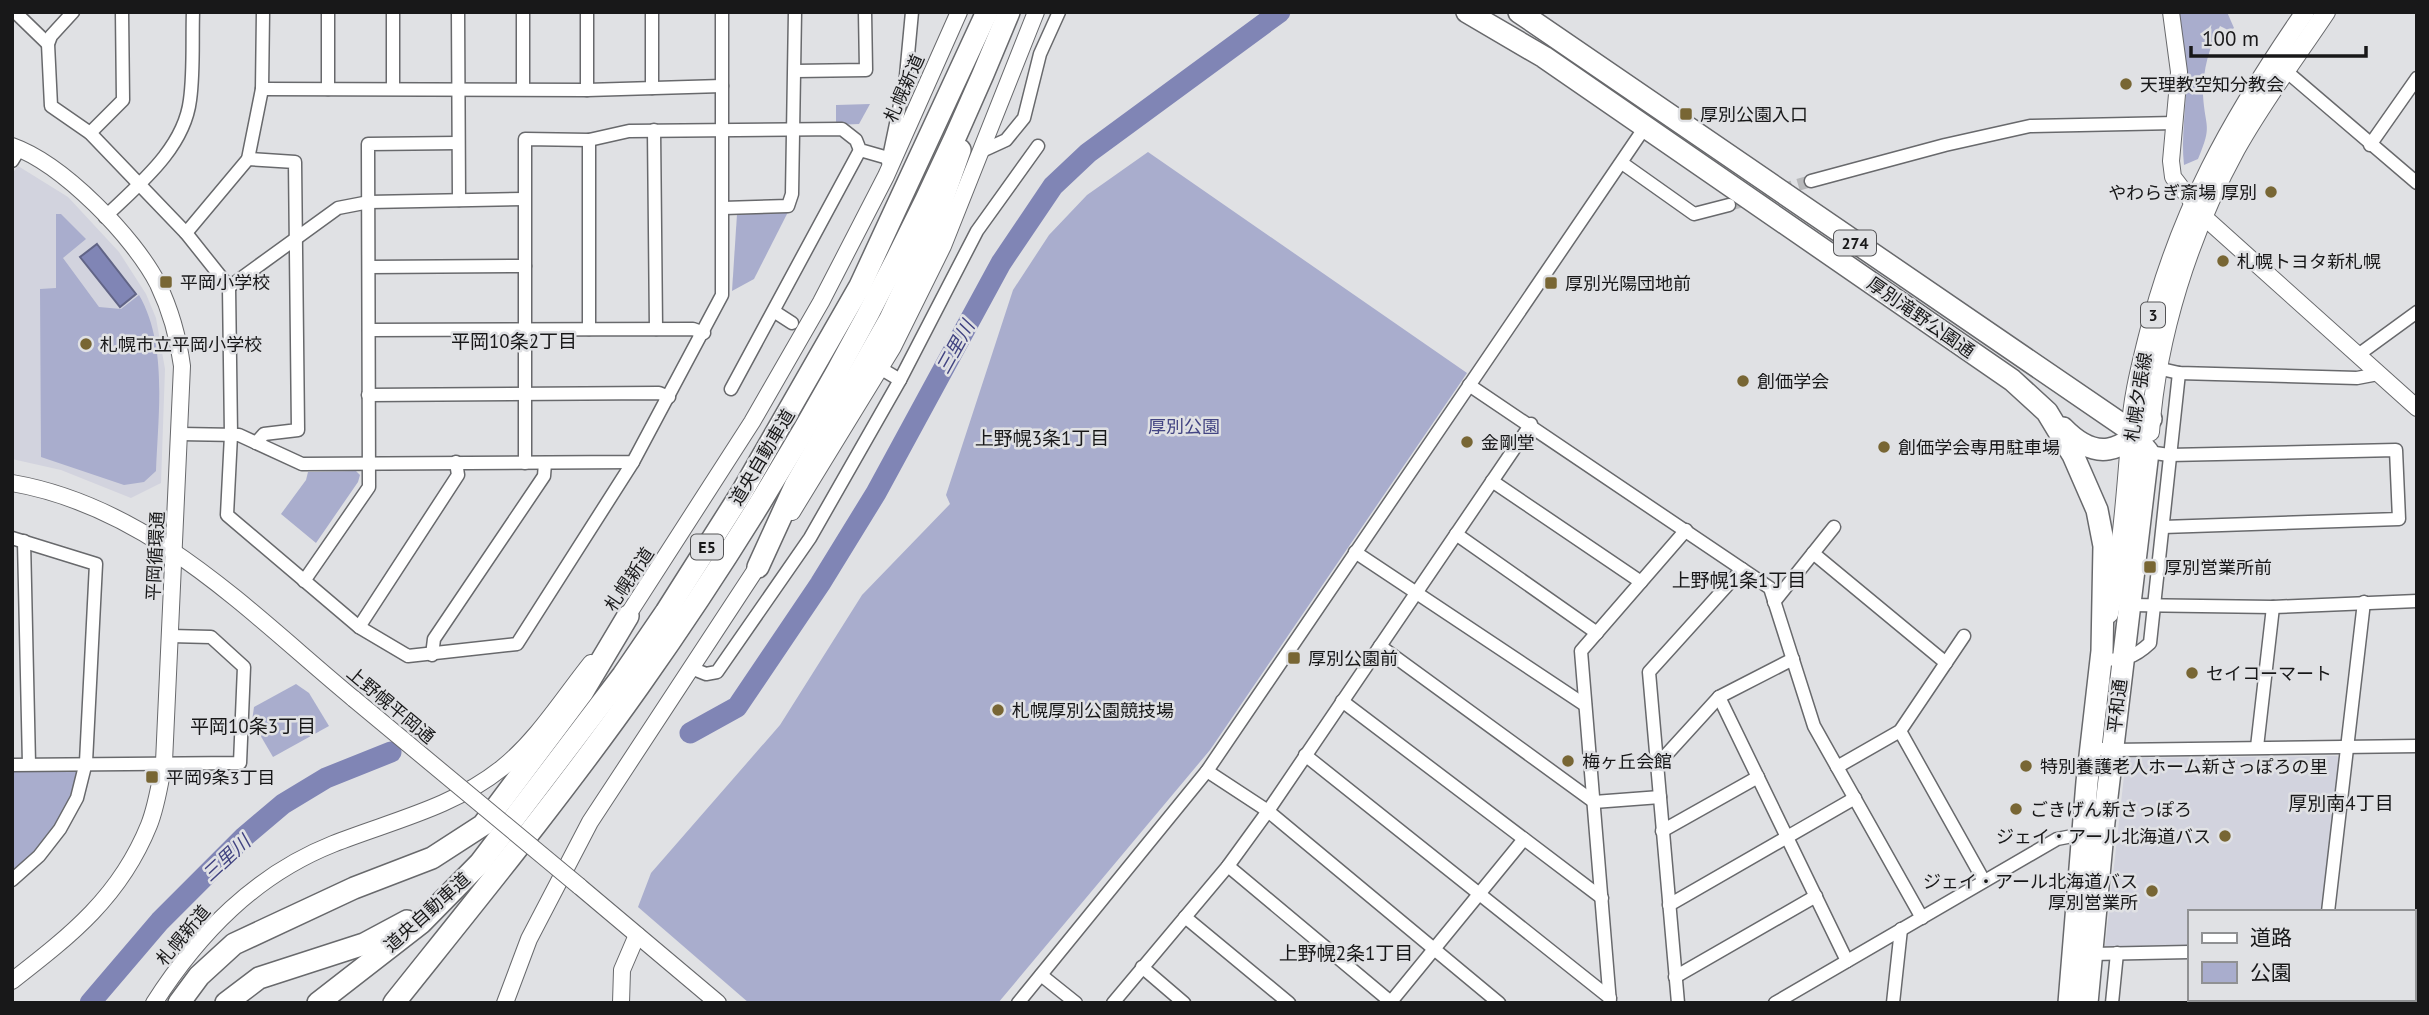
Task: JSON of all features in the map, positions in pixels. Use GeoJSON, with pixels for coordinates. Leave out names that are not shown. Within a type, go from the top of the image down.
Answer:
{"type":"FeatureCollection","features":[{"type":"Feature","properties":{"kind":"highway","name":"道央自動車道"},"geometry":{"type":"LineString","coordinates":[[318,1003],[421,923],[480,863],[623,675],[742,492],[860,286],[987,12]]}},
{"type":"Feature","properties":{"kind":"highway","name":"道央自動車道"},"geometry":{"type":"LineString","coordinates":[[394,1003],[542,817],[640,685],[768,489],[875,300],[1009,12]]}},
{"type":"Feature","properties":{"kind":"highway","name":"274"},"geometry":{"type":"LineString","coordinates":[[1466,12],[1550,48]]}},
{"type":"Feature","properties":{"kind":"highway","name":"274"},"geometry":{"type":"LineString","coordinates":[[1519,12],[1550,48]]}},
{"type":"Feature","properties":{"kind":"highway"},"geometry":{"type":"LineString","coordinates":[[758,567],[795,486],[890,319],[932,229],[999,36]]}},
{"type":"Feature","properties":{"kind":"highway","name":"厚別滝野公園通"},"geometry":{"type":"LineString","coordinates":[[1550,48],[1645,127],[2012,380],[2047,412],[2087,484],[2102,529],[2109,657]]}},
{"type":"Feature","properties":{"kind":"highway","name":"厚別滝野公園通"},"geometry":{"type":"LineString","coordinates":[[1550,48],[2159,454]]}},
{"type":"Feature","properties":{"kind":"highway","name":"274"},"geometry":{"type":"LineString","coordinates":[[2047,412],[2079,444],[2112,451],[2151,419]]}},
{"type":"Feature","properties":{"kind":"highway","name":"平和通"},"geometry":{"type":"LineString","coordinates":[[2069,1003],[2093,834],[2109,657],[2129,605],[2159,454]]}},
{"type":"Feature","properties":{"kind":"highway"},"geometry":{"type":"LineString","coordinates":[[179,1003],[199,975],[234,944],[354,888],[432,859],[483,825],[582,693],[628,616]]}},
{"type":"Feature","properties":{"kind":"highway","name":"平和通"},"geometry":{"type":"LineString","coordinates":[[2087,1003],[2091,954],[2093,834]]}},
{"type":"Feature","properties":{"kind":"highway"},"geometry":{"type":"LineString","coordinates":[[226,1003],[259,978],[364,944],[414,917],[445,895],[480,863]]}},
{"type":"Feature","properties":{"kind":"main road","name":"札幌夕張線"},"geometry":{"type":"LineString","coordinates":[[2159,454],[2151,419],[2157,368],[2198,209],[2223,140],[2305,12]]}},
{"type":"Feature","properties":{"kind":"main road","name":"札幌夕張線"},"geometry":{"type":"LineString","coordinates":[[2109,657],[2141,366],[2162,279],[2198,209],[2326,12]]}},
{"type":"Feature","properties":{"kind":"street"},"geometry":{"type":"LineString","coordinates":[[15,12],[48,44]]}},
{"type":"Feature","properties":{"kind":"street"},"geometry":{"type":"LineString","coordinates":[[73,12],[51,36],[48,44],[51,106],[90,133],[186,233],[229,287],[230,435],[227,514],[359,627],[408,656],[432,656],[517,644],[633,462],[704,333],[722,295],[722,12]]}},
{"type":"Feature","properties":{"kind":"street"},"geometry":{"type":"LineString","coordinates":[[90,133],[123,100],[122,12]]}},
{"type":"Feature","properties":{"kind":"street"},"geometry":{"type":"LineString","coordinates":[[105,217],[158,164],[180,135],[190,102],[193,12]]}},
{"type":"Feature","properties":{"kind":"street"},"geometry":{"type":"LineString","coordinates":[[186,233],[248,159],[262,89],[263,12]]}},
{"type":"Feature","properties":{"kind":"street"},"geometry":{"type":"LineString","coordinates":[[328,12],[328,89]]}},
{"type":"Feature","properties":{"kind":"street"},"geometry":{"type":"LineString","coordinates":[[393,12],[393,88]]}},
{"type":"Feature","properties":{"kind":"street"},"geometry":{"type":"LineString","coordinates":[[458,12],[459,200]]}},
{"type":"Feature","properties":{"kind":"street"},"geometry":{"type":"LineString","coordinates":[[523,12],[523,89]]}},
{"type":"Feature","properties":{"kind":"street"},"geometry":{"type":"LineString","coordinates":[[587,12],[587,90]]}},
{"type":"Feature","properties":{"kind":"street"},"geometry":{"type":"LineString","coordinates":[[652,12],[652,88]]}},
{"type":"Feature","properties":{"kind":"street"},"geometry":{"type":"LineString","coordinates":[[723,208],[788,206],[792,194],[795,12]]}},
{"type":"Feature","properties":{"kind":"street"},"geometry":{"type":"LineString","coordinates":[[796,71],[866,70],[866,12]]}},
{"type":"Feature","properties":{"kind":"street"},"geometry":{"type":"LineString","coordinates":[[886,176],[906,76],[912,12]]}},
{"type":"Feature","properties":{"kind":"street","name":"札幌新道"},"geometry":{"type":"LineString","coordinates":[[154,1003],[193,947],[241,898],[272,874],[332,844],[433,809],[503,768],[536,732],[628,616],[752,422],[821,302],[886,176],[959,12]]}},
{"type":"Feature","properties":{"kind":"street"},"geometry":{"type":"LineString","coordinates":[[505,1003],[529,939],[590,822],[758,567],[893,347],[943,246],[1036,12]]}},
{"type":"Feature","properties":{"kind":"street"},"geometry":{"type":"LineString","coordinates":[[982,151],[1006,139],[1024,118],[1040,54],[1059,12]]}},
{"type":"Feature","properties":{"kind":"street","name":"厚別滝野公園通"},"geometry":{"type":"LineString","coordinates":[[1480,12],[1550,48]]}},
{"type":"Feature","properties":{"kind":"street","name":"厚別滝野公園通"},"geometry":{"type":"LineString","coordinates":[[1512,12],[1550,48]]}},
{"type":"Feature","properties":{"kind":"street"},"geometry":{"type":"LineString","coordinates":[[2172,12],[2179,72],[2173,177],[2198,209],[2417,408]]}},
{"type":"Feature","properties":{"kind":"street"},"geometry":{"type":"LineString","coordinates":[[2286,71],[2417,183]]}},
{"type":"Feature","properties":{"kind":"street"},"geometry":{"type":"LineString","coordinates":[[2370,145],[2417,79]]}},
{"type":"Feature","properties":{"kind":"street"},"geometry":{"type":"LineString","coordinates":[[262,89],[587,90],[722,86]]}},
{"type":"Feature","properties":{"kind":"street"},"geometry":{"type":"LineString","coordinates":[[1811,181],[1945,145],[2030,126],[2175,123]]}},
{"type":"Feature","properties":{"kind":"street"},"geometry":{"type":"LineString","coordinates":[[1018,1003],[1207,771],[1645,127]]}},
{"type":"Feature","properties":{"kind":"street"},"geometry":{"type":"LineString","coordinates":[[526,463],[525,139],[589,140],[629,131],[654,130],[842,129],[856,139],[860,150],[775,312],[731,388]]}},
{"type":"Feature","properties":{"kind":"street"},"geometry":{"type":"LineString","coordinates":[[654,130],[656,329]]}},
{"type":"Feature","properties":{"kind":"street"},"geometry":{"type":"LineString","coordinates":[[589,140],[589,330]]}},
{"type":"Feature","properties":{"kind":"street"},"geometry":{"type":"LineString","coordinates":[[304,581],[369,487],[368,144],[458,143]]}},
{"type":"Feature","properties":{"kind":"street"},"geometry":{"type":"LineString","coordinates":[[691,668],[706,674],[717,672],[810,538],[900,380],[977,231],[1038,146]]}},
{"type":"Feature","properties":{"kind":"street"},"geometry":{"type":"LineString","coordinates":[[860,150],[888,158]]}},
{"type":"Feature","properties":{"kind":"street","name":"平岡循環通"},"geometry":{"type":"LineString","coordinates":[[12,981],[78,930],[110,893],[136,852],[150,823],[164,762],[182,366],[172,314],[157,281],[105,217],[64,176],[15,152]]}},
{"type":"Feature","properties":{"kind":"street"},"geometry":{"type":"LineString","coordinates":[[248,159],[295,162],[298,430],[264,434],[256,443]]}},
{"type":"Feature","properties":{"kind":"street"},"geometry":{"type":"LineString","coordinates":[[1622,163],[1694,214],[1729,205]]}},
{"type":"Feature","properties":{"kind":"street"},"geometry":{"type":"LineString","coordinates":[[229,287],[338,208],[369,202],[524,199]]}},
{"type":"Feature","properties":{"kind":"street"},"geometry":{"type":"LineString","coordinates":[[369,267],[525,266]]}},
{"type":"Feature","properties":{"kind":"street"},"geometry":{"type":"LineString","coordinates":[[775,312],[792,323]]}},
{"type":"Feature","properties":{"kind":"street"},"geometry":{"type":"LineString","coordinates":[[2358,355],[2417,312]]}},
{"type":"Feature","properties":{"kind":"street"},"geometry":{"type":"LineString","coordinates":[[369,330],[693,329],[704,333]]}},
{"type":"Feature","properties":{"kind":"street"},"geometry":{"type":"LineString","coordinates":[[2157,368],[2179,373],[2357,378],[2378,374]]}},
{"type":"Feature","properties":{"kind":"street"},"geometry":{"type":"LineString","coordinates":[[885,371],[900,380]]}},
{"type":"Feature","properties":{"kind":"street"},"geometry":{"type":"LineString","coordinates":[[2109,657],[2136,655],[2150,643],[2163,527],[2159,454],[2179,373]]}},
{"type":"Feature","properties":{"kind":"street"},"geometry":{"type":"LineString","coordinates":[[1469,385],[1531,424],[1770,588],[1814,726],[1922,918]]}},
{"type":"Feature","properties":{"kind":"street"},"geometry":{"type":"LineString","coordinates":[[368,395],[659,393],[669,397]]}},
{"type":"Feature","properties":{"kind":"street"},"geometry":{"type":"LineString","coordinates":[[1113,1003],[1228,866],[1268,811],[1531,424]]}},
{"type":"Feature","properties":{"kind":"street"},"geometry":{"type":"LineString","coordinates":[[180,434],[230,435],[256,443],[302,464],[633,462]]}},
{"type":"Feature","properties":{"kind":"street"},"geometry":{"type":"LineString","coordinates":[[2159,454],[2396,450],[2399,519],[2163,527]]}},
{"type":"Feature","properties":{"kind":"street"},"geometry":{"type":"LineString","coordinates":[[359,627],[458,475],[457,462]]}},
{"type":"Feature","properties":{"kind":"street"},"geometry":{"type":"LineString","coordinates":[[432,656],[434,639],[544,476],[545,463]]}},
{"type":"Feature","properties":{"kind":"street"},"geometry":{"type":"LineString","coordinates":[[1492,481],[1641,582]]}},
{"type":"Feature","properties":{"kind":"street","name":"上野幌平岡通"},"geometry":{"type":"LineString","coordinates":[[12,483],[31,486],[118,517],[175,550],[718,1003]]}},
{"type":"Feature","properties":{"kind":"street"},"geometry":{"type":"LineString","coordinates":[[1774,602],[1834,527]]}},
{"type":"Feature","properties":{"kind":"street"},"geometry":{"type":"LineString","coordinates":[[1610,1000],[1581,651],[1686,530]]}},
{"type":"Feature","properties":{"kind":"street"},"geometry":{"type":"LineString","coordinates":[[1456,534],[1597,632]]}},
{"type":"Feature","properties":{"kind":"street"},"geometry":{"type":"LineString","coordinates":[[12,880],[39,856],[60,829],[77,798],[86,762],[96,564],[18,539],[29,764]]}},
{"type":"Feature","properties":{"kind":"street"},"geometry":{"type":"LineString","coordinates":[[1355,552],[1586,705]]}},
{"type":"Feature","properties":{"kind":"street"},"geometry":{"type":"LineString","coordinates":[[1813,553],[1946,663]]}},
{"type":"Feature","properties":{"kind":"street"},"geometry":{"type":"LineString","coordinates":[[1678,1003],[1649,672],[1742,569]]}},
{"type":"Feature","properties":{"kind":"street"},"geometry":{"type":"LineString","coordinates":[[2129,605],[2273,607],[2417,601]]}},
{"type":"Feature","properties":{"kind":"street"},"geometry":{"type":"LineString","coordinates":[[2328,910],[2364,602]]}},
{"type":"Feature","properties":{"kind":"street"},"geometry":{"type":"LineString","coordinates":[[2257,747],[2273,607]]}},
{"type":"Feature","properties":{"kind":"street"},"geometry":{"type":"LineString","coordinates":[[12,765],[86,762],[240,763],[244,667],[211,638],[170,636]]}},
{"type":"Feature","properties":{"kind":"street"},"geometry":{"type":"LineString","coordinates":[[1837,767],[1900,731],[1964,636]]}},
{"type":"Feature","properties":{"kind":"street"},"geometry":{"type":"LineString","coordinates":[[1380,646],[1594,802],[1660,797]]}},
{"type":"Feature","properties":{"kind":"street"},"geometry":{"type":"LineString","coordinates":[[1657,765],[1719,697],[1793,659]]}},
{"type":"Feature","properties":{"kind":"street"},"geometry":{"type":"LineString","coordinates":[[1719,697],[1847,961]]}},
{"type":"Feature","properties":{"kind":"street"},"geometry":{"type":"LineString","coordinates":[[1342,701],[1602,898]]}},
{"type":"Feature","properties":{"kind":"street"},"geometry":{"type":"LineString","coordinates":[[1900,731],[1984,881]]}},
{"type":"Feature","properties":{"kind":"street"},"geometry":{"type":"LineString","coordinates":[[2102,749],[2417,746]]}},
{"type":"Feature","properties":{"kind":"street"},"geometry":{"type":"LineString","coordinates":[[1305,755],[1610,1000]]}},
{"type":"Feature","properties":{"kind":"street"},"geometry":{"type":"LineString","coordinates":[[1207,771],[1268,811],[1499,1003]]}},
{"type":"Feature","properties":{"kind":"street"},"geometry":{"type":"LineString","coordinates":[[1662,831],[1758,778]]}},
{"type":"Feature","properties":{"kind":"street"},"geometry":{"type":"LineString","coordinates":[[1669,905],[1855,798]]}},
{"type":"Feature","properties":{"kind":"street"},"geometry":{"type":"LineString","coordinates":[[1775,1003],[2057,839],[2093,834]]}},
{"type":"Feature","properties":{"kind":"street"},"geometry":{"type":"LineString","coordinates":[[1228,866],[1391,1002],[1524,839]]}},
{"type":"Feature","properties":{"kind":"street"},"geometry":{"type":"LineString","coordinates":[[1675,977],[1816,896]]}},
{"type":"Feature","properties":{"kind":"street"},"geometry":{"type":"LineString","coordinates":[[1185,917],[1289,1003]]}},
{"type":"Feature","properties":{"kind":"street"},"geometry":{"type":"LineString","coordinates":[[1893,1003],[1901,929]]}},
{"type":"Feature","properties":{"kind":"street"},"geometry":{"type":"LineString","coordinates":[[621,1003],[622,970],[637,934]]}},
{"type":"Feature","properties":{"kind":"street"},"geometry":{"type":"LineString","coordinates":[[2091,954],[2188,952]]}},
{"type":"Feature","properties":{"kind":"street"},"geometry":{"type":"LineString","coordinates":[[2112,1003],[2117,953]]}},
{"type":"Feature","properties":{"kind":"street"},"geometry":{"type":"LineString","coordinates":[[1142,967],[1184,1003]]}},
{"type":"Feature","properties":{"kind":"street"},"geometry":{"type":"LineString","coordinates":[[1041,975],[1076,1003]]}},
{"type":"Feature","properties":{"kind":"shaded area","name":"札幌市立平岡小学校"},"geometry":{"type":"Polygon","coordinates":[[[18,166],[68,197],[119,252],[146,294],[156,318],[165,369],[161,483],[131,498],[61,470],[12,459],[12,174],[18,166]]]}},
{"type":"Feature","properties":{"kind":"shaded area"},"geometry":{"type":"Polygon","coordinates":[[[97,244],[136,294],[120,307],[80,257],[97,244]]]}},
{"type":"Feature","properties":{"kind":"shaded area","name":"ジェイ・アール北海道バス"},"geometry":{"type":"Polygon","coordinates":[[[2337,756],[2340,759],[2324,910],[2188,910],[2188,945],[2105,947],[2126,758],[2337,756]]]}},
{"type":"Feature","properties":{"kind":"green space"},"geometry":{"type":"Polygon","coordinates":[[[2179,12],[2227,12],[2234,28],[2230,31],[2220,26],[2213,42],[2203,85],[2207,127],[2205,139],[2198,159],[2184,165],[2186,74],[2179,12]]]}},
{"type":"Feature","properties":{"kind":"green space"},"geometry":{"type":"Polygon","coordinates":[[[870,104],[859,124],[836,125],[836,105],[870,104]]]}},
{"type":"Feature","properties":{"kind":"green space","name":"厚別公園"},"geometry":{"type":"Polygon","coordinates":[[[1148,152],[1467,373],[1210,750],[998,1003],[749,1003],[638,907],[651,873],[780,725],[862,595],[950,504],[946,495],[1013,290],[1049,235],[1087,195],[1148,152]]]}},
{"type":"Feature","properties":{"kind":"green space"},"geometry":{"type":"Polygon","coordinates":[[[788,212],[754,279],[732,291],[737,214],[788,212]]]}},
{"type":"Feature","properties":{"kind":"green space"},"geometry":{"type":"Polygon","coordinates":[[[56,214],[61,214],[86,239],[63,258],[99,307],[121,309],[139,295],[148,315],[158,358],[159,404],[156,471],[144,482],[124,485],[41,457],[40,289],[56,288],[56,214]]]}},
{"type":"Feature","properties":{"kind":"green space"},"geometry":{"type":"Polygon","coordinates":[[[356,471],[360,475],[358,482],[316,543],[281,514],[306,480],[308,472],[356,471]]]}},
{"type":"Feature","properties":{"kind":"green space"},"geometry":{"type":"Polygon","coordinates":[[[296,684],[309,693],[329,726],[273,757],[252,721],[254,707],[296,684]]]}},
{"type":"Feature","properties":{"kind":"green space"},"geometry":{"type":"Polygon","coordinates":[[[86,762],[77,798],[12,880],[12,765],[86,762]]]}},
{"type":"Feature","properties":{"kind":"waterway","name":"三里川"},"geometry":{"type":"LineString","coordinates":[[690,733],[737,707],[820,584],[876,493],[1001,263],[1053,186],[1088,153],[1280,12]]}},
{"type":"Feature","properties":{"kind":"waterway","name":"三里川"},"geometry":{"type":"LineString","coordinates":[[90,1003],[160,921],[244,837],[283,804],[326,778],[391,752]]}},
{"type":"Feature","properties":{"kind":"tunnel"},"geometry":{"type":"LineString","coordinates":[[1729,205],[1811,181]]}},
{"type":"Feature","properties":{"kind":"place","name":"天理教空知分教会"},"geometry":{"type":"Point","coordinates":[2126,84]}},
{"type":"Feature","properties":{"kind":"place","name":"厚別公園入口"},"geometry":{"type":"Point","coordinates":[1686,114]}},
{"type":"Feature","properties":{"kind":"place","name":"やわらぎ斎場 厚別"},"geometry":{"type":"Point","coordinates":[2271,192]}},
{"type":"Feature","properties":{"kind":"place","name":"札幌トヨタ新札幌"},"geometry":{"type":"Point","coordinates":[2223,261]}},
{"type":"Feature","properties":{"kind":"place","name":"平岡小学校"},"geometry":{"type":"Point","coordinates":[166,282]}},
{"type":"Feature","properties":{"kind":"place","name":"厚別光陽団地前"},"geometry":{"type":"Point","coordinates":[1551,283]}},
{"type":"Feature","properties":{"kind":"place","name":"札幌市立平岡小学校"},"geometry":{"type":"Point","coordinates":[86,344]}},
{"type":"Feature","properties":{"kind":"place","name":"創価学会"},"geometry":{"type":"Point","coordinates":[1743,381]}},
{"type":"Feature","properties":{"kind":"place","name":"金剛堂"},"geometry":{"type":"Point","coordinates":[1467,442]}},
{"type":"Feature","properties":{"kind":"place","name":"創価学会専用駐車場"},"geometry":{"type":"Point","coordinates":[1884,447]}},
{"type":"Feature","properties":{"kind":"place","name":"厚別営業所前"},"geometry":{"type":"Point","coordinates":[2150,567]}},
{"type":"Feature","properties":{"kind":"place","name":"厚別公園前"},"geometry":{"type":"Point","coordinates":[1294,658]}},
{"type":"Feature","properties":{"kind":"place","name":"セイコーマート"},"geometry":{"type":"Point","coordinates":[2192,673]}},
{"type":"Feature","properties":{"kind":"place","name":"札幌厚別公園競技場"},"geometry":{"type":"Point","coordinates":[998,710]}},
{"type":"Feature","properties":{"kind":"place","name":"梅ヶ丘会館"},"geometry":{"type":"Point","coordinates":[1568,761]}},
{"type":"Feature","properties":{"kind":"place","name":"特別養護老人ホーム新さっぽろの里"},"geometry":{"type":"Point","coordinates":[2026,766]}},
{"type":"Feature","properties":{"kind":"place","name":"平岡9条3丁目"},"geometry":{"type":"Point","coordinates":[152,777]}},
{"type":"Feature","properties":{"kind":"place","name":"ごきげん新さっぽろ"},"geometry":{"type":"Point","coordinates":[2016,809]}},
{"type":"Feature","properties":{"kind":"place","name":"ジェイ・アール北海道バス"},"geometry":{"type":"Point","coordinates":[2225,836]}},
{"type":"Feature","properties":{"kind":"place","name":"ジェイ・アール北海道バス 厚別営業所"},"geometry":{"type":"Point","coordinates":[2152,891]}},
{"type":"Feature","properties":{"kind":"district","name":"平岡10条2丁目"},"geometry":{"type":"Point","coordinates":[514,341]}},
{"type":"Feature","properties":{"kind":"district","name":"上野幌3条1丁目"},"geometry":{"type":"Point","coordinates":[1042,438]}},
{"type":"Feature","properties":{"kind":"district","name":"上野幌1条1丁目"},"geometry":{"type":"Point","coordinates":[1739,580]}},
{"type":"Feature","properties":{"kind":"district","name":"平岡10条3丁目"},"geometry":{"type":"Point","coordinates":[253,726]}},
{"type":"Feature","properties":{"kind":"district","name":"厚別南4丁目"},"geometry":{"type":"Point","coordinates":[2341,803]}},
{"type":"Feature","properties":{"kind":"district","name":"上野幌2条1丁目"},"geometry":{"type":"Point","coordinates":[1346,953]}}]}
